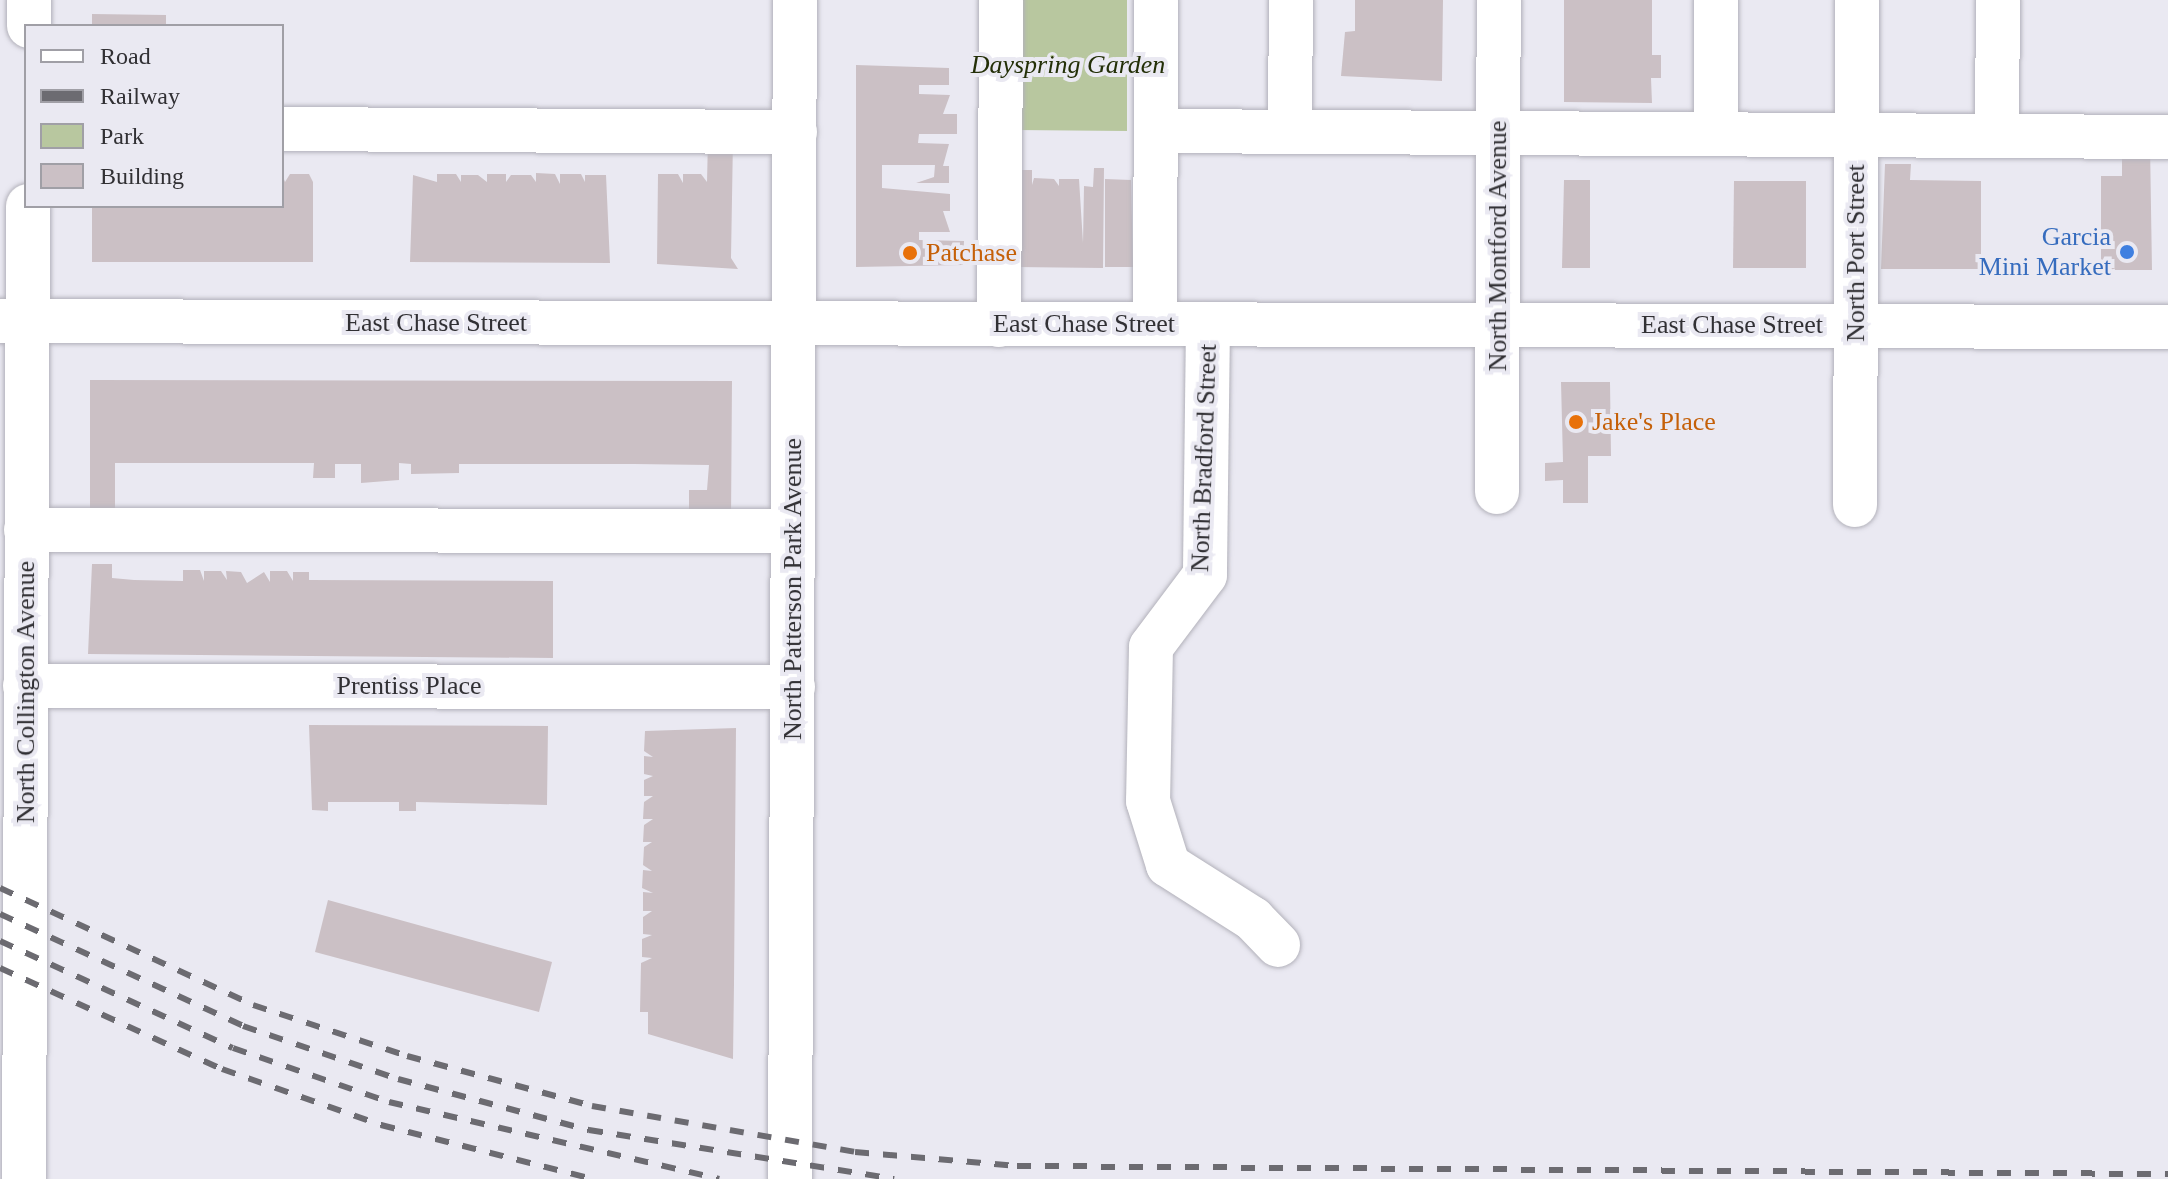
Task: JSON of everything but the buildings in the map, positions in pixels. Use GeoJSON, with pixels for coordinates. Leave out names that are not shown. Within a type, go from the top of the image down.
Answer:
{"type":"FeatureCollection","features":[{"type":"Feature","properties":{"kind":"street"},"geometry":{"type":"LineString","coordinates":[[29,0],[29,24]]}},
{"type":"Feature","properties":{"kind":"street","name":"North Patterson Park Avenue"},"geometry":{"type":"LineString","coordinates":[[790,1179],[795,0]]}},
{"type":"Feature","properties":{"kind":"street"},"geometry":{"type":"LineString","coordinates":[[999,325],[1001,0]]}},
{"type":"Feature","properties":{"kind":"street"},"geometry":{"type":"LineString","coordinates":[[1155,324],[1156,0]]}},
{"type":"Feature","properties":{"kind":"street"},"geometry":{"type":"LineString","coordinates":[[1290,130],[1291,0]]}},
{"type":"Feature","properties":{"kind":"street","name":"North Montford Avenue"},"geometry":{"type":"LineString","coordinates":[[1497,492],[1499,0]]}},
{"type":"Feature","properties":{"kind":"street"},"geometry":{"type":"LineString","coordinates":[[1716,0],[1716,131]]}},
{"type":"Feature","properties":{"kind":"street","name":"North Port Street"},"geometry":{"type":"LineString","coordinates":[[1855,505],[1857,0]]}},
{"type":"Feature","properties":{"kind":"street"},"geometry":{"type":"LineString","coordinates":[[1997,133],[1998,0]]}},
{"type":"Feature","properties":{"kind":"street"},"geometry":{"type":"LineString","coordinates":[[284,129],[795,132]]}},
{"type":"Feature","properties":{"kind":"street"},"geometry":{"type":"LineString","coordinates":[[1156,131],[1716,131],[2168,137]]}},
{"type":"Feature","properties":{"kind":"street","name":"North Collington Avenue"},"geometry":{"type":"LineString","coordinates":[[24,1179],[26,530],[14,321],[28,208]]}},
{"type":"Feature","properties":{"kind":"street","name":"East Chase Street"},"geometry":{"type":"LineString","coordinates":[[14,321],[2168,327]]}},
{"type":"Feature","properties":{"kind":"street","name":"North Bradford Street"},"geometry":{"type":"LineString","coordinates":[[1208,324],[1205,575],[1151,647],[1148,801],[1157,848],[1168,865],[1253,919],[1278,945]]}},
{"type":"Feature","properties":{"kind":"street"},"geometry":{"type":"LineString","coordinates":[[26,530],[793,531]]}},
{"type":"Feature","properties":{"kind":"street","name":"Prentiss Place"},"geometry":{"type":"LineString","coordinates":[[25,686],[793,687]]}},
{"type":"Feature","properties":{"kind":"green space","name":"Dayspring Garden"},"geometry":{"type":"Polygon","coordinates":[[[1010,0],[1127,0],[1127,131],[1009,130],[1010,0]]]}},
{"type":"Feature","properties":{"kind":"railway"},"geometry":{"type":"LineString","coordinates":[[0,888],[253,1005],[407,1056],[592,1106],[855,1152],[1017,1166],[2168,1174]]}},
{"type":"Feature","properties":{"kind":"railway"},"geometry":{"type":"LineString","coordinates":[[0,914],[243,1026],[398,1079],[589,1130],[894,1179]]}},
{"type":"Feature","properties":{"kind":"railway"},"geometry":{"type":"LineString","coordinates":[[0,941],[233,1048],[389,1102],[719,1179]]}},
{"type":"Feature","properties":{"kind":"railway"},"geometry":{"type":"LineString","coordinates":[[0,968],[222,1069],[381,1125],[593,1179]]}},
{"type":"Feature","properties":{"kind":"place","name":"Garcia Mini Market"},"geometry":{"type":"Point","coordinates":[2127,252]}},
{"type":"Feature","properties":{"kind":"place","name":"Patchase"},"geometry":{"type":"Point","coordinates":[910,253]}},
{"type":"Feature","properties":{"kind":"place","name":"Jake's Place"},"geometry":{"type":"Point","coordinates":[1576,422]}}]}
